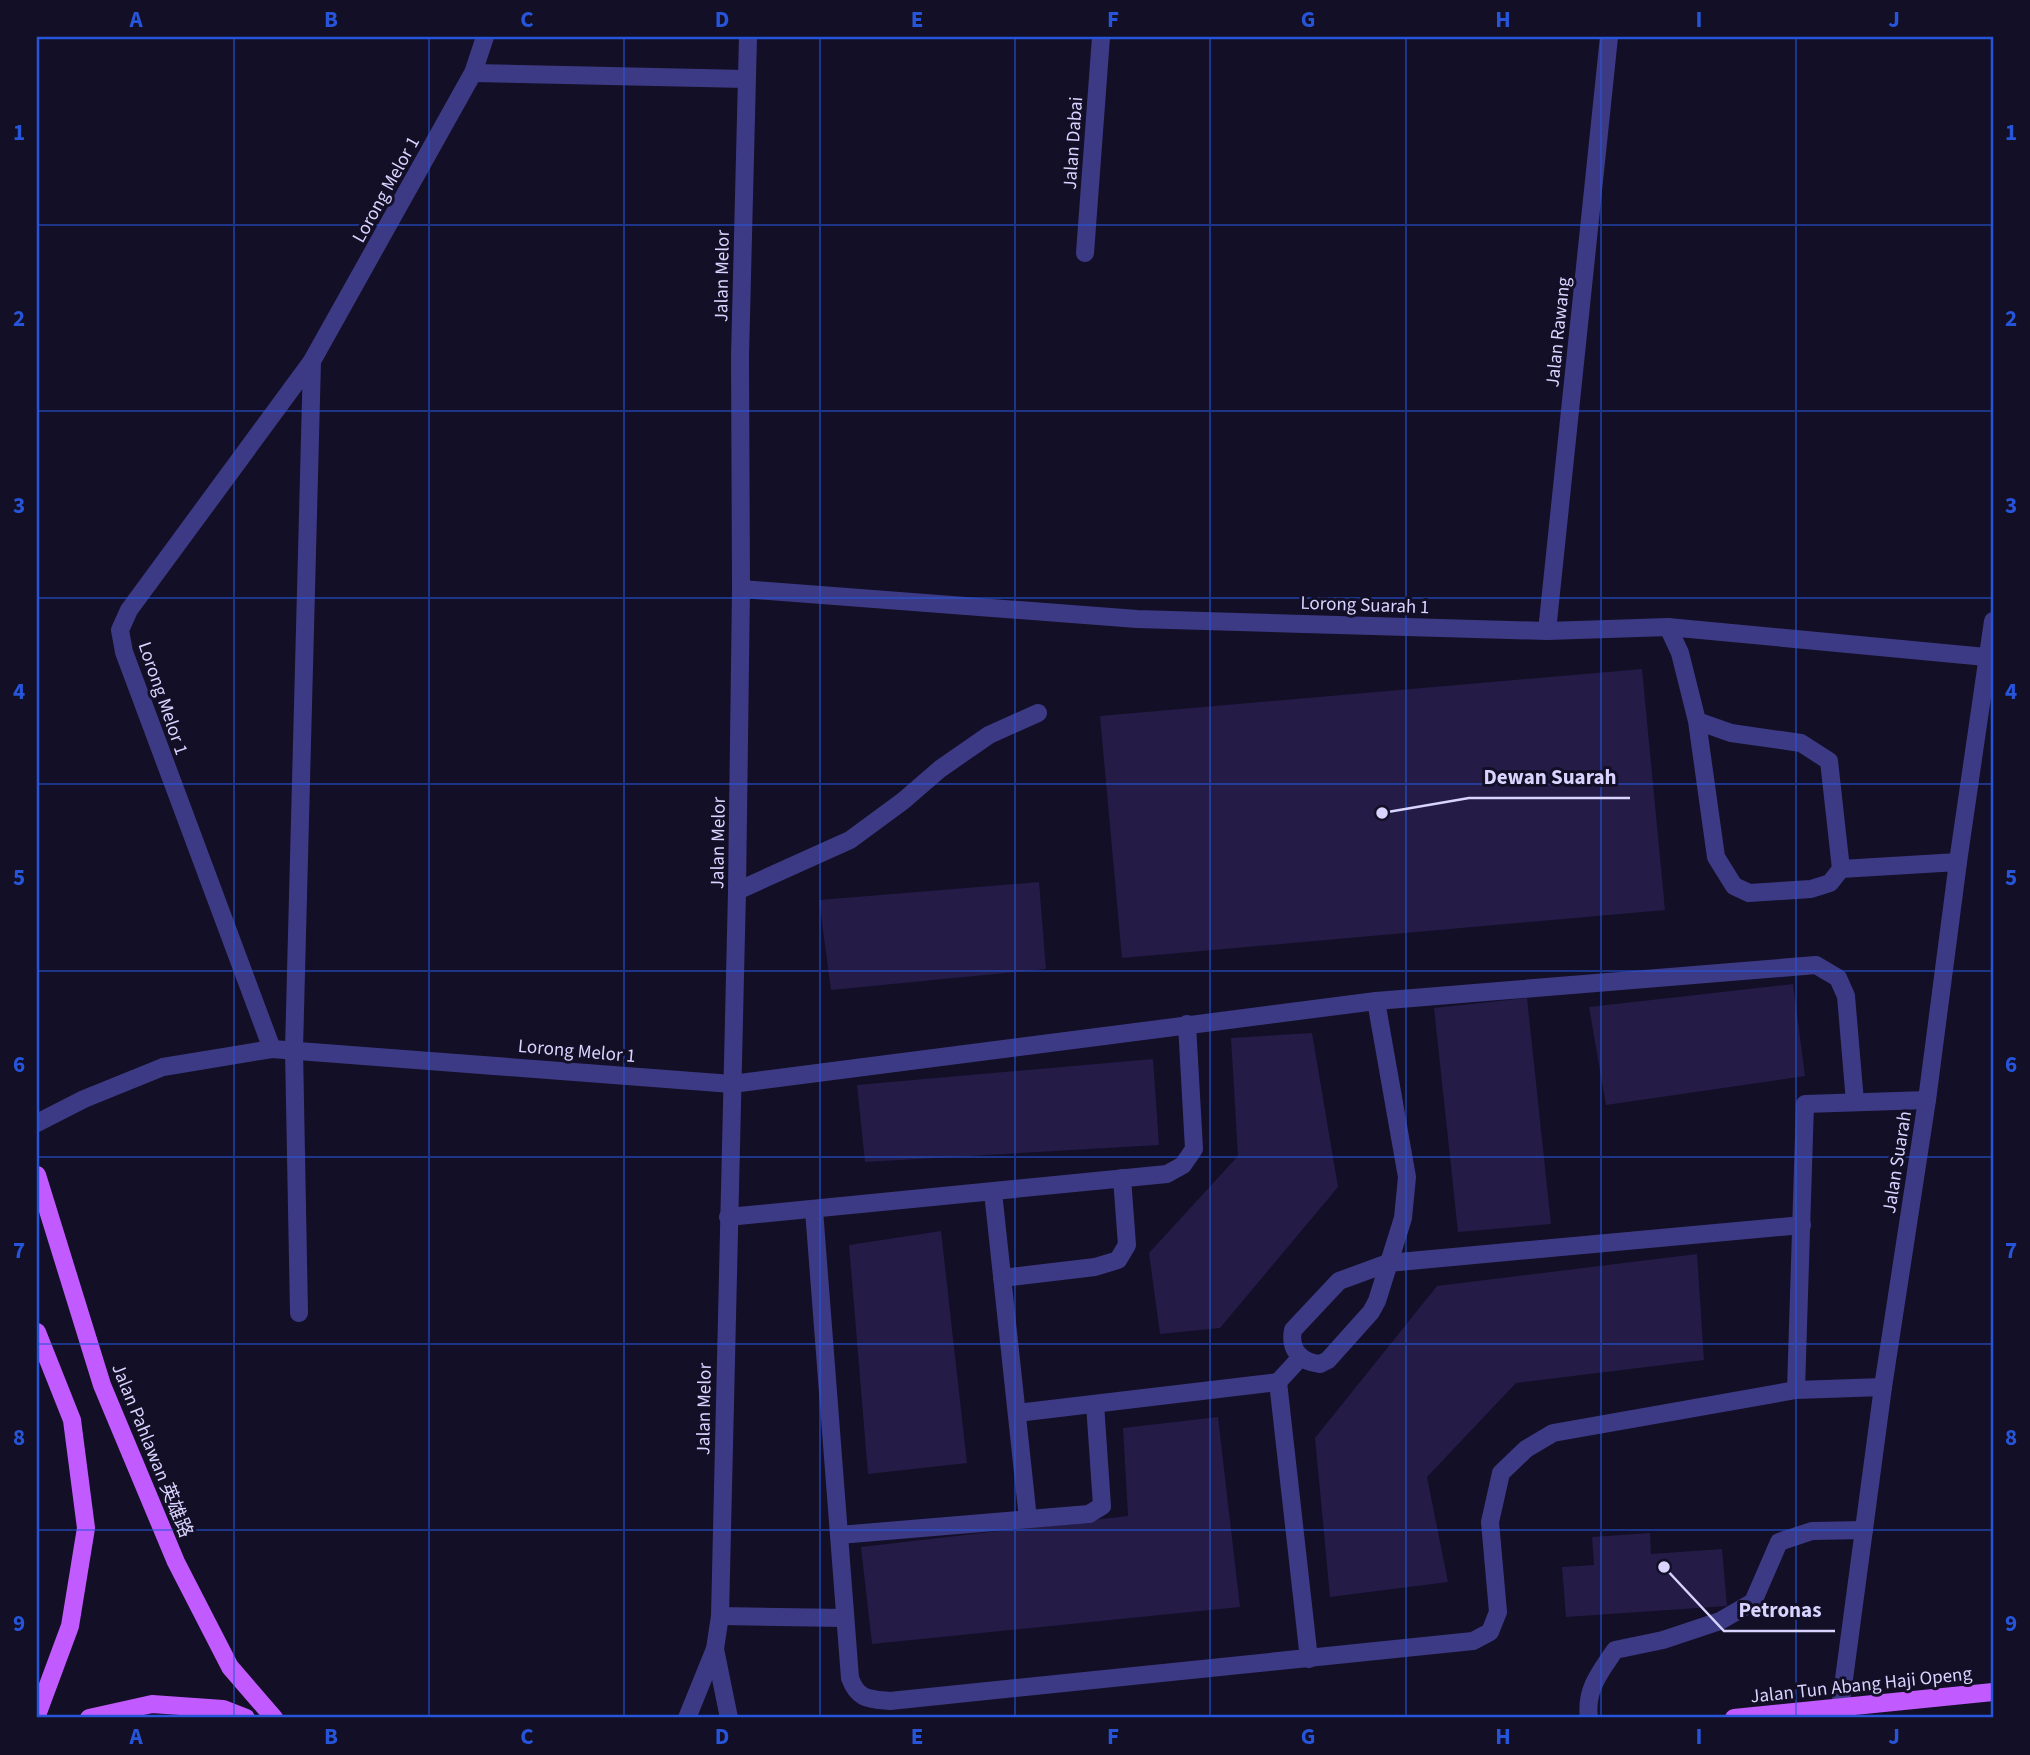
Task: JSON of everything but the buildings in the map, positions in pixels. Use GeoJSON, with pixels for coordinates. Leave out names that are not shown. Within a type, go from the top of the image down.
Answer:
{"type":"FeatureCollection","features":[{"type":"Feature","properties":{"kind":"main road","name":"Jalan Pahlawan 英雄路"},"geometry":{"type":"LineString","coordinates":[[37,1175],[102,1385],[176,1562],[230,1667],[274,1718]]}},
{"type":"Feature","properties":{"kind":"main road"},"geometry":{"type":"LineString","coordinates":[[37,1332],[72,1420],[86,1528],[70,1626],[37,1715]]}},
{"type":"Feature","properties":{"kind":"main road","name":"Jalan Tun Abang Haji Openg"},"geometry":{"type":"LineString","coordinates":[[1734,1718],[1993,1692]]}},
{"type":"Feature","properties":{"kind":"main road"},"geometry":{"type":"LineString","coordinates":[[89,1718],[152,1704],[223,1709],[246,1718]]}},
{"type":"Feature","properties":{"kind":"street","name":"Lorong Melor 1"},"geometry":{"type":"LineString","coordinates":[[272,1049],[124,652],[120,630],[129,610],[312,361],[473,73],[485,37]]}},
{"type":"Feature","properties":{"kind":"street","name":"Jalan Melor"},"geometry":{"type":"LineString","coordinates":[[687,1718],[715,1649],[720,1616],[737,891],[741,589],[740,355],[748,37]]}},
{"type":"Feature","properties":{"kind":"street","name":"Jalan Dabai"},"geometry":{"type":"LineString","coordinates":[[1085,253],[1101,37]]}},
{"type":"Feature","properties":{"kind":"street","name":"Jalan Rawang"},"geometry":{"type":"LineString","coordinates":[[1547,631],[1609,37]]}},
{"type":"Feature","properties":{"kind":"street"},"geometry":{"type":"LineString","coordinates":[[473,73],[747,79]]}},
{"type":"Feature","properties":{"kind":"street","name":"Lorong Melor 1"},"geometry":{"type":"LineString","coordinates":[[299,1312],[294,1049],[312,361]]}},
{"type":"Feature","properties":{"kind":"street","name":"Lorong Suarah 1"},"geometry":{"type":"LineString","coordinates":[[741,589],[1137,619],[1547,631],[1668,627],[1986,657]]}},
{"type":"Feature","properties":{"kind":"street","name":"Jalan Suarah"},"geometry":{"type":"LineString","coordinates":[[1840,1709],[1883,1387],[1927,1100],[1993,621]]}},
{"type":"Feature","properties":{"kind":"street"},"geometry":{"type":"LineString","coordinates":[[1668,627],[1680,653],[1697,721],[1716,857],[1734,886],[1749,893],[1811,889],[1830,883],[1841,869],[1829,761],[1801,743],[1731,733],[1697,721]]}},
{"type":"Feature","properties":{"kind":"street"},"geometry":{"type":"LineString","coordinates":[[737,891],[850,840],[904,801],[940,769],[989,735],[1038,713]]}},
{"type":"Feature","properties":{"kind":"street"},"geometry":{"type":"LineString","coordinates":[[1841,869],[1958,862]]}},
{"type":"Feature","properties":{"kind":"street","name":"Lorong Melor 1"},"geometry":{"type":"LineString","coordinates":[[37,1123],[83,1099],[163,1067],[272,1049],[732,1084],[1376,1001],[1816,965],[1838,978],[1846,996],[1855,1102]]}},
{"type":"Feature","properties":{"kind":"street"},"geometry":{"type":"LineString","coordinates":[[1376,1001],[1407,1177],[1403,1218],[1388,1263],[1377,1301],[1371,1312],[1328,1360],[1320,1364],[1304,1361],[1293,1346],[1293,1330],[1339,1281],[1388,1263],[1802,1225]]}},
{"type":"Feature","properties":{"kind":"street"},"geometry":{"type":"LineString","coordinates":[[728,1217],[1167,1174],[1183,1165],[1194,1149],[1186,1024]]}},
{"type":"Feature","properties":{"kind":"street"},"geometry":{"type":"LineString","coordinates":[[1796,1390],[1805,1104],[1927,1100]]}},
{"type":"Feature","properties":{"kind":"street"},"geometry":{"type":"LineString","coordinates":[[1002,1278],[1095,1267],[1118,1260],[1127,1245],[1122,1178]]}},
{"type":"Feature","properties":{"kind":"street"},"geometry":{"type":"LineString","coordinates":[[993,1192],[1028,1520]]}},
{"type":"Feature","properties":{"kind":"street"},"geometry":{"type":"LineString","coordinates":[[814,1210],[850,1678],[854,1689],[866,1699],[890,1701],[1474,1641],[1490,1632],[1499,1612],[1490,1522],[1502,1473],[1526,1449],[1553,1433],[1796,1390],[1883,1387]]}},
{"type":"Feature","properties":{"kind":"street"},"geometry":{"type":"LineString","coordinates":[[1017,1413],[1278,1382],[1301,1357]]}},
{"type":"Feature","properties":{"kind":"street"},"geometry":{"type":"LineString","coordinates":[[1278,1382],[1309,1659]]}},
{"type":"Feature","properties":{"kind":"street"},"geometry":{"type":"LineString","coordinates":[[839,1535],[1089,1514],[1102,1506],[1095,1404]]}},
{"type":"Feature","properties":{"kind":"street"},"geometry":{"type":"LineString","coordinates":[[1589,1718],[1587,1702],[1598,1674],[1615,1650],[1663,1640],[1720,1621],[1753,1602],[1779,1542],[1812,1531],[1864,1530]]}},
{"type":"Feature","properties":{"kind":"street"},"geometry":{"type":"LineString","coordinates":[[720,1616],[845,1618]]}},
{"type":"Feature","properties":{"kind":"street","name":"Jalan Melor"},"geometry":{"type":"LineString","coordinates":[[715,1649],[729,1718]]}},
{"type":"Feature","properties":{"kind":"place","name":"Dewan Suarah"},"geometry":{"type":"Point","coordinates":[1382,813]}},
{"type":"Feature","properties":{"kind":"place","name":"Petronas"},"geometry":{"type":"Point","coordinates":[1664,1567]}}]}
